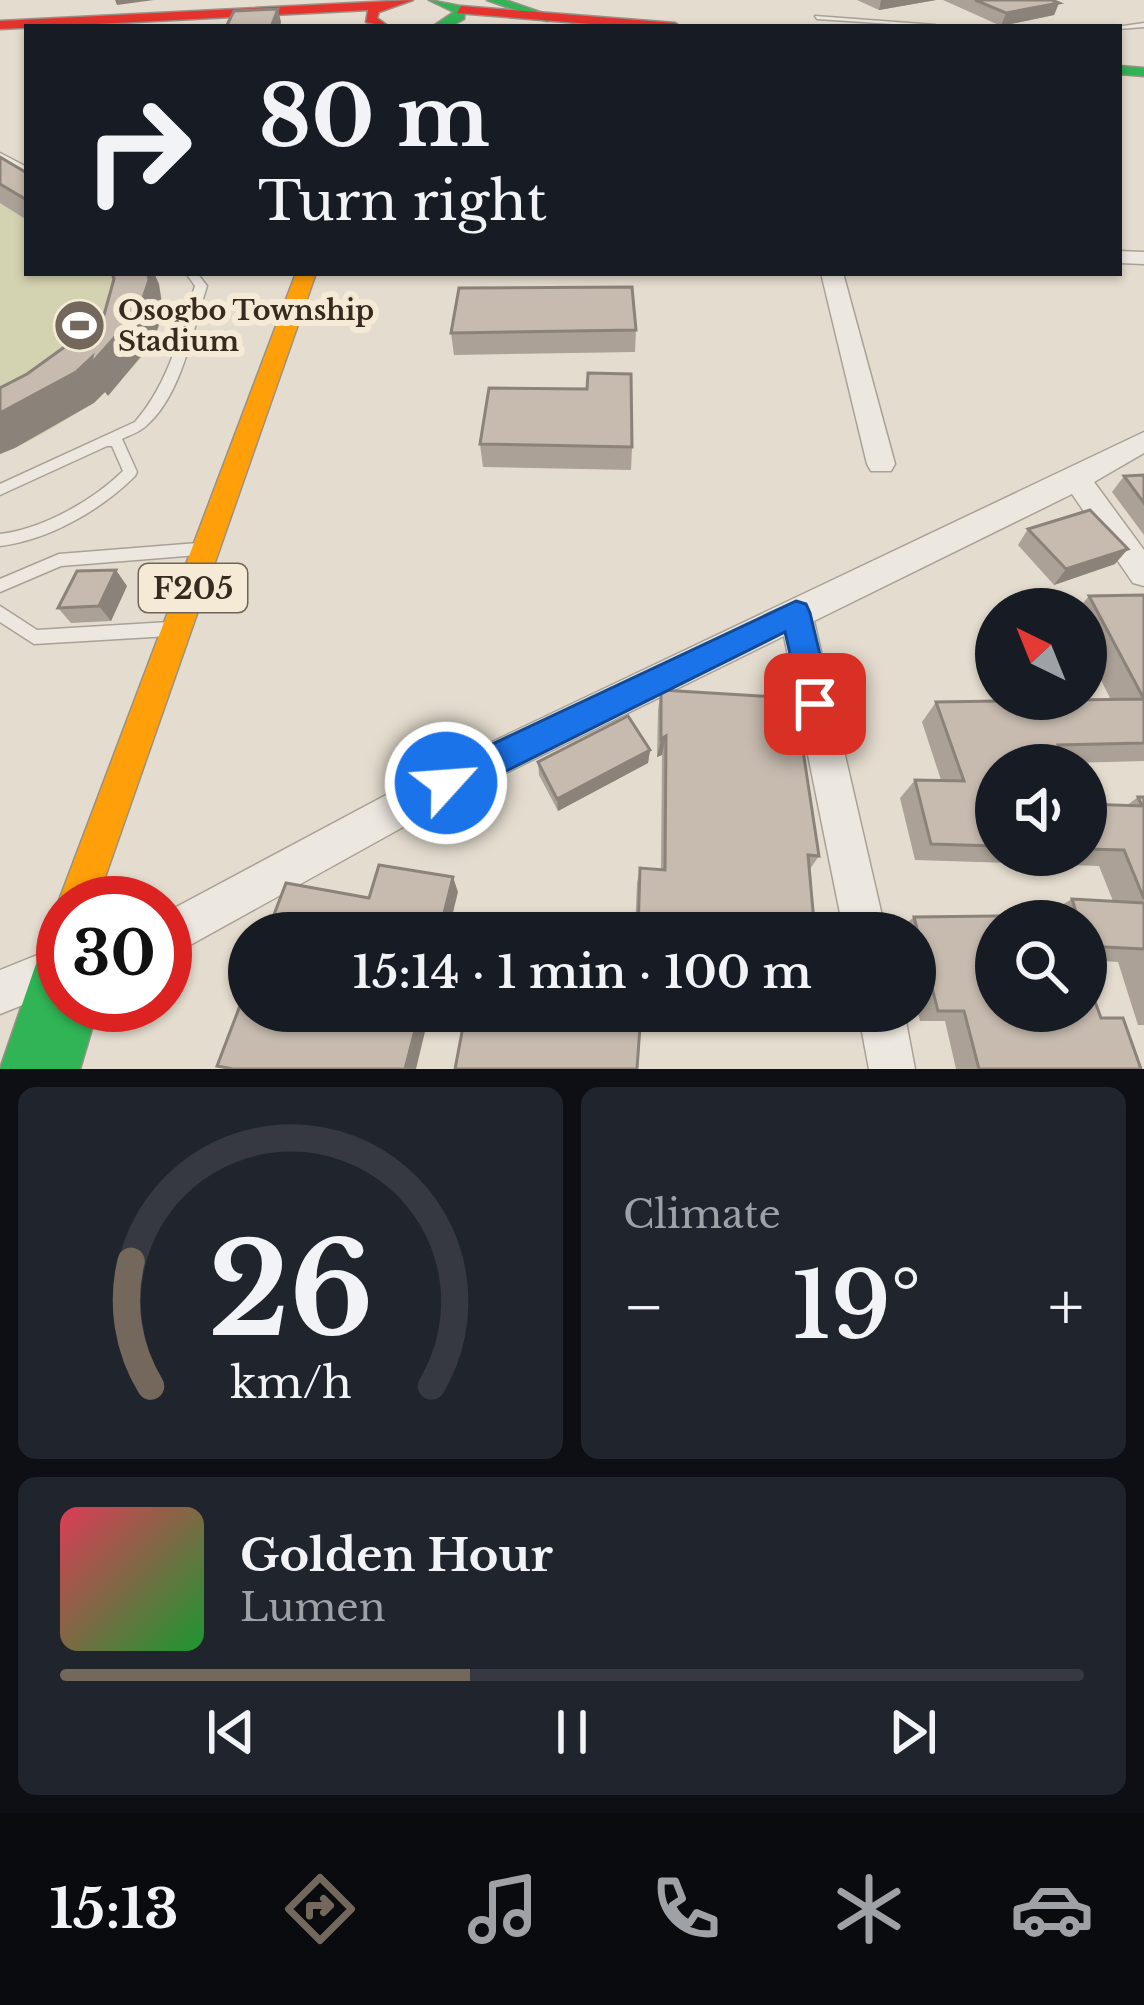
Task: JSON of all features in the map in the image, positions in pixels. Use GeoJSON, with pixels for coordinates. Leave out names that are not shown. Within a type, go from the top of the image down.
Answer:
{"type":"FeatureCollection","features":[{"type":"Feature","properties":{"kind":"main road"},"geometry":{"type":"LineString","coordinates":[[176,24],[239,22],[344,0]]}},
{"type":"Feature","properties":{"kind":"main road"},"geometry":{"type":"LineString","coordinates":[[493,0],[558,24]]}},
{"type":"Feature","properties":{"kind":"main road"},"geometry":{"type":"LineString","coordinates":[[96,24],[388,9]]}},
{"type":"Feature","properties":{"kind":"main road"},"geometry":{"type":"LineString","coordinates":[[449,10],[554,24]]}},
{"type":"Feature","properties":{"kind":"main road"},"geometry":{"type":"LineString","coordinates":[[289,14],[323,24]]}},
{"type":"Feature","properties":{"kind":"main road","name":"F205"},"geometry":{"type":"LineString","coordinates":[[87,876],[305,276]]}},
{"type":"Feature","properties":{"kind":"main road","name":"F205"},"geometry":{"type":"LineString","coordinates":[[219,596],[325,276]]}},
{"type":"Feature","properties":{"kind":"main road"},"geometry":{"type":"LineString","coordinates":[[18,1069],[36,1031]]}},
{"type":"Feature","properties":{"kind":"main road"},"geometry":{"type":"LineString","coordinates":[[58,1069],[60,1032]]}},
{"type":"Feature","properties":{"kind":"street"},"geometry":{"type":"LineString","coordinates":[[833,276],[881,464]]}},
{"type":"Feature","properties":{"kind":"street"},"geometry":{"type":"LineString","coordinates":[[192,921],[446,783],[1077,479],[1144,441]]}},
{"type":"Feature","properties":{"kind":"street"},"geometry":{"type":"LineString","coordinates":[[1077,479],[1144,574]]}},
{"type":"Feature","properties":{"kind":"street"},"geometry":{"type":"LineString","coordinates":[[796,613],[860,912]]}},
{"type":"Feature","properties":{"kind":"street"},"geometry":{"type":"LineString","coordinates":[[0,992],[36,981]]}},
{"type":"Feature","properties":{"kind":"street"},"geometry":{"type":"LineString","coordinates":[[885,1032],[892,1069]]}},
{"type":"Feature","properties":{"kind":"lane"},"geometry":{"type":"LineString","coordinates":[[817,16],[903,24]]}},
{"type":"Feature","properties":{"kind":"lane"},"geometry":{"type":"LineString","coordinates":[[0,490],[140,425],[165,393],[204,280]]}},
{"type":"Feature","properties":{"kind":"lane"},"geometry":{"type":"LineString","coordinates":[[0,540],[27,535],[118,486],[130,472],[117,442],[104,441]]}},
{"type":"Feature","properties":{"kind":"lane"},"geometry":{"type":"LineString","coordinates":[[0,586],[59,560],[207,548]]}},
{"type":"Feature","properties":{"kind":"lane"},"geometry":{"type":"LineString","coordinates":[[0,613],[34,637],[178,628]]}},
{"type":"Feature","properties":{"kind":"green space","name":"Osogbo Township Stadium"},"geometry":{"type":"Polygon","coordinates":[[[0,176],[24,191],[24,276],[153,276],[162,302],[158,330],[141,358],[116,384],[55,427],[0,455],[0,176]]]}},
{"type":"Feature","properties":{"kind":"building"},"geometry":{"type":"Polygon","coordinates":[[[975,0],[1052,0],[1059,3],[1006,13],[975,0]]]}},
{"type":"Feature","properties":{"kind":"building"},"geometry":{"type":"Polygon","coordinates":[[[278,9],[272,24],[228,24],[234,11],[278,9]]]}},
{"type":"Feature","properties":{"kind":"building"},"geometry":{"type":"Polygon","coordinates":[[[0,157],[24,171],[24,198],[0,184],[0,157]]]}},
{"type":"Feature","properties":{"kind":"building"},"geometry":{"type":"Polygon","coordinates":[[[148,276],[139,310],[90,365],[92,357],[76,372],[0,413],[0,388],[27,374],[70,343],[96,316],[104,315],[114,279],[148,276]]]}},
{"type":"Feature","properties":{"kind":"building"},"geometry":{"type":"Polygon","coordinates":[[[632,287],[636,330],[451,333],[459,288],[632,287]]]}},
{"type":"Feature","properties":{"kind":"building"},"geometry":{"type":"Polygon","coordinates":[[[588,373],[631,374],[632,447],[480,444],[489,388],[587,389],[588,373]]]}},
{"type":"Feature","properties":{"kind":"building"},"geometry":{"type":"Polygon","coordinates":[[[1144,475],[1144,503],[1124,476],[1144,475]]]}},
{"type":"Feature","properties":{"kind":"building"},"geometry":{"type":"Polygon","coordinates":[[[1090,510],[1128,549],[1066,569],[1028,529],[1090,510]]]}},
{"type":"Feature","properties":{"kind":"building"},"geometry":{"type":"Polygon","coordinates":[[[116,570],[99,606],[58,608],[77,571],[116,570]]]}},
{"type":"Feature","properties":{"kind":"building"},"geometry":{"type":"Polygon","coordinates":[[[1144,595],[1144,699],[1107,630],[1107,596],[1144,595]]]}},
{"type":"Feature","properties":{"kind":"building"},"geometry":{"type":"Polygon","coordinates":[[[661,690],[795,698],[819,856],[808,855],[813,912],[639,912],[640,868],[665,870],[666,736],[661,739],[661,690]]]}},
{"type":"Feature","properties":{"kind":"building"},"geometry":{"type":"Polygon","coordinates":[[[1144,699],[1144,743],[975,744],[975,845],[931,844],[915,780],[964,781],[936,702],[975,701],[975,720],[1107,720],[1107,700],[1144,699]]]}},
{"type":"Feature","properties":{"kind":"building"},"geometry":{"type":"Polygon","coordinates":[[[628,716],[650,750],[557,799],[538,762],[628,716]]]}},
{"type":"Feature","properties":{"kind":"building"},"geometry":{"type":"Polygon","coordinates":[[[1138,797],[1144,797],[1144,899],[1124,850],[1107,850],[1107,805],[1142,806],[1138,797]]]}},
{"type":"Feature","properties":{"kind":"building"},"geometry":{"type":"Polygon","coordinates":[[[379,865],[453,877],[444,912],[275,912],[286,883],[369,898],[379,865]]]}},
{"type":"Feature","properties":{"kind":"building"},"geometry":{"type":"Polygon","coordinates":[[[1107,901],[1144,903],[1144,949],[1107,947],[1107,901]]]}},
{"type":"Feature","properties":{"kind":"building"},"geometry":{"type":"Polygon","coordinates":[[[975,916],[975,1032],[1107,1032],[1107,1018],[1123,1018],[1141,1069],[979,1069],[964,1011],[938,1011],[936,917],[975,916]]]}},
{"type":"Feature","properties":{"kind":"building"},"geometry":{"type":"Polygon","coordinates":[[[230,1032],[415,1032],[405,1069],[217,1066],[230,1032]]]}},
{"type":"Feature","properties":{"kind":"building"},"geometry":{"type":"Polygon","coordinates":[[[462,1032],[640,1032],[637,1069],[455,1069],[462,1032]]]}},
{"type":"Feature","properties":{"kind":"traffic: fast"},"geometry":{"type":"LineString","coordinates":[[435,0],[461,10],[458,19],[446,24]]}},
{"type":"Feature","properties":{"kind":"traffic: fast"},"geometry":{"type":"LineString","coordinates":[[493,0],[551,18]]}},
{"type":"Feature","properties":{"kind":"traffic: fast"},"geometry":{"type":"LineString","coordinates":[[1122,70],[1144,72]]}},
{"type":"Feature","properties":{"kind":"traffic: fast"},"geometry":{"type":"LineString","coordinates":[[18,1069],[36,1017]]}},
{"type":"Feature","properties":{"kind":"traffic: fast"},"geometry":{"type":"LineString","coordinates":[[59,1069],[71,1032]]}},
{"type":"Feature","properties":{"kind":"traffic: slow"},"geometry":{"type":"LineString","coordinates":[[87,876],[305,276]]}},
{"type":"Feature","properties":{"kind":"traffic: jam"},"geometry":{"type":"LineString","coordinates":[[378,24],[370,19],[374,10],[407,0]]}},
{"type":"Feature","properties":{"kind":"traffic: jam"},"geometry":{"type":"LineString","coordinates":[[0,25],[381,6]]}},
{"type":"Feature","properties":{"kind":"traffic: jam"},"geometry":{"type":"LineString","coordinates":[[461,10],[637,24]]}},
{"type":"Feature","properties":{"kind":"place","name":"Osogbo Township Stadium"},"geometry":{"type":"Point","coordinates":[79,326]}},
{"type":"Feature","properties":{"kind":"route"},"geometry":{"type":"LineString","coordinates":[[446,783],[796,613],[815,704]]}}]}
